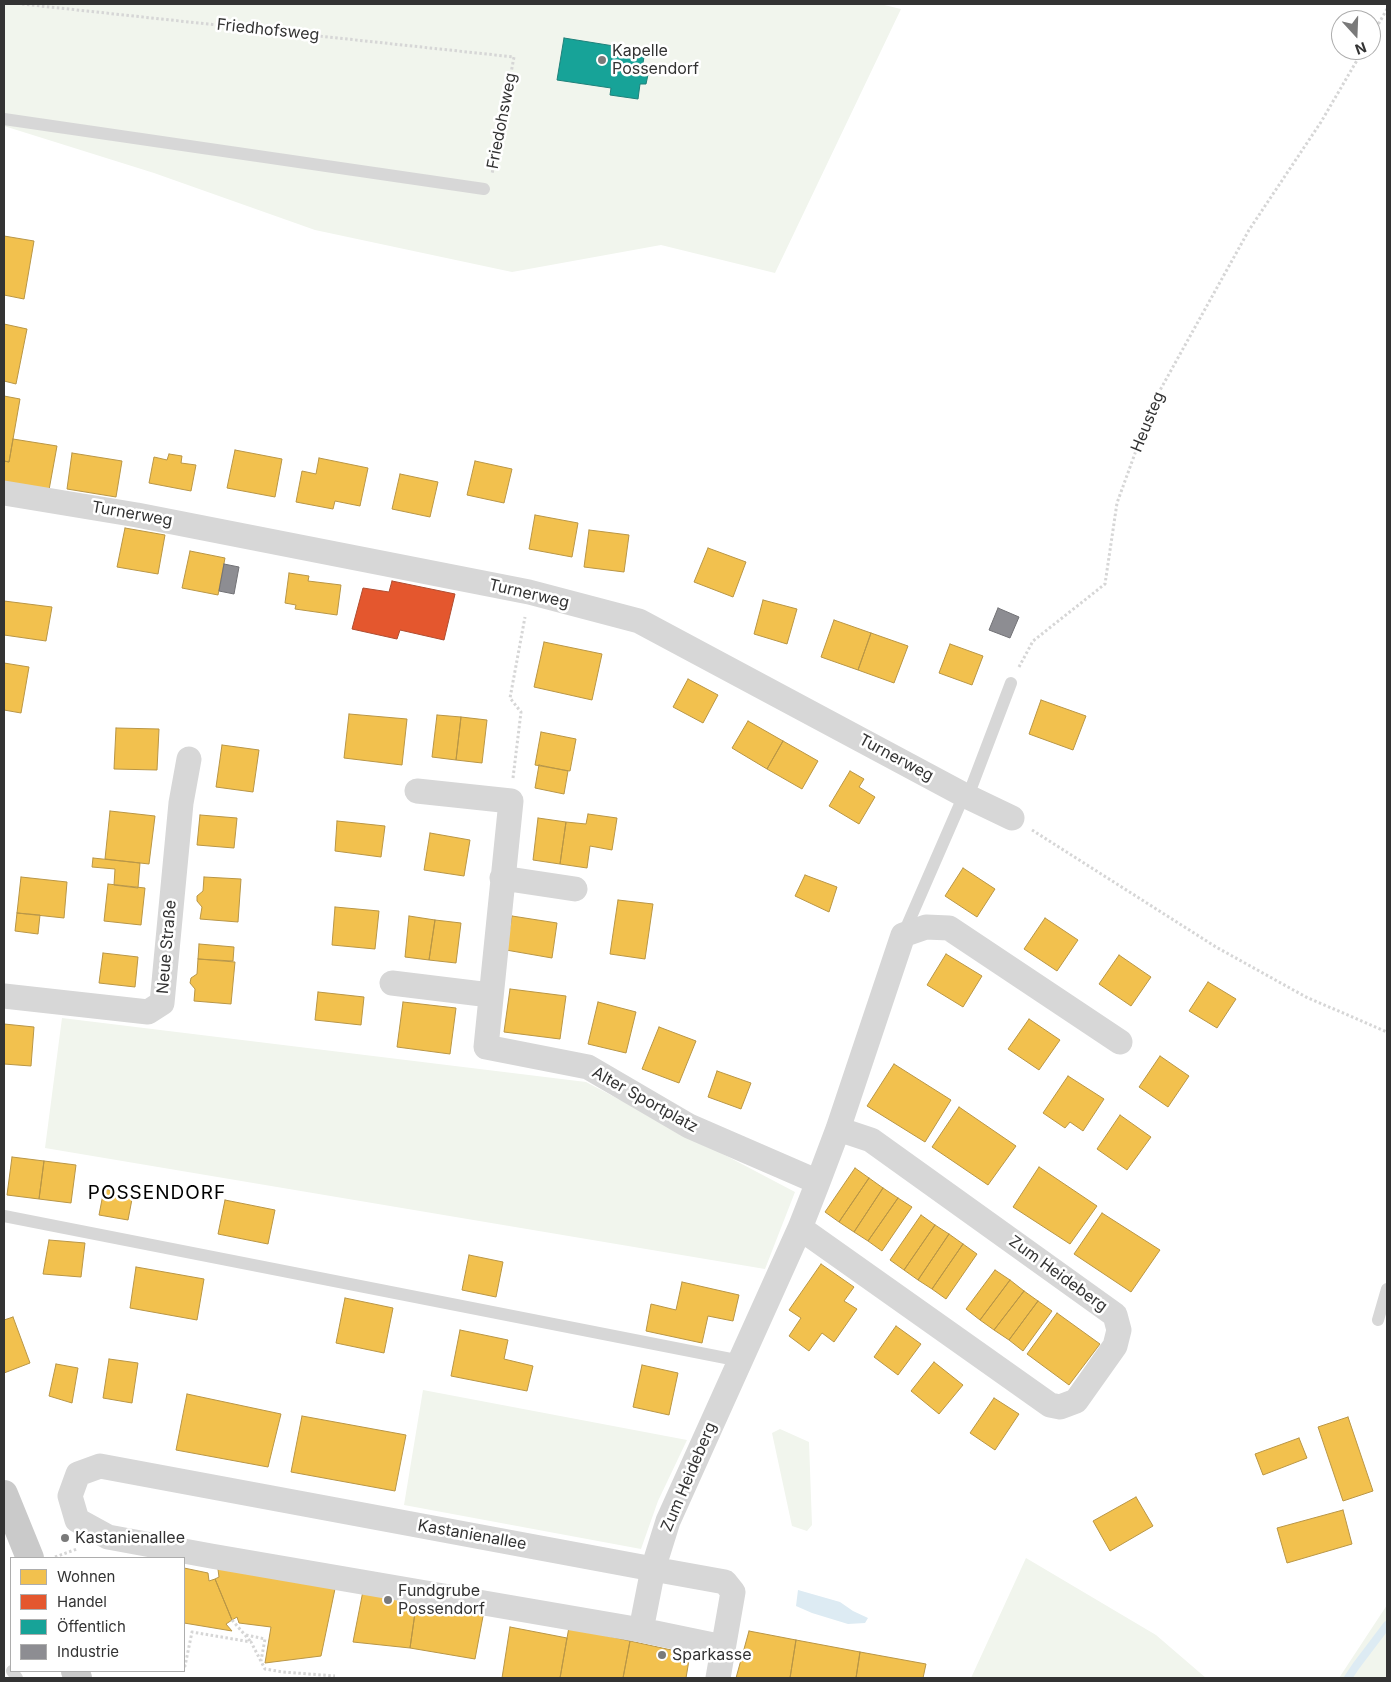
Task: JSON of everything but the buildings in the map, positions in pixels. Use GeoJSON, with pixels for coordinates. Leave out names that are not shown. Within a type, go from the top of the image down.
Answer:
{"type":"FeatureCollection","features":[{"type":"Feature","properties":{"kind":"main road"},"geometry":{"type":"LineString","coordinates":[[4,1494],[30,1557]]}},
{"type":"Feature","properties":{"kind":"street","name":"Turnerweg"},"geometry":{"type":"LineString","coordinates":[[4,493],[137,515],[529,592],[639,621],[966,796],[1012,818]]}},
{"type":"Feature","properties":{"kind":"street","name":"Neue Straße"},"geometry":{"type":"LineString","coordinates":[[4,996],[148,1012],[162,1003],[180,803],[189,759]]}},
{"type":"Feature","properties":{"kind":"street"},"geometry":{"type":"LineString","coordinates":[[417,792],[510,801]]}},
{"type":"Feature","properties":{"kind":"street","name":"Alter Sportplatz"},"geometry":{"type":"LineString","coordinates":[[510,801],[486,1047],[588,1067],[689,1126],[818,1182]]}},
{"type":"Feature","properties":{"kind":"street"},"geometry":{"type":"LineString","coordinates":[[502,878],[575,889]]}},
{"type":"Feature","properties":{"kind":"street"},"geometry":{"type":"LineString","coordinates":[[903,935],[926,927],[949,928],[1120,1042]]}},
{"type":"Feature","properties":{"kind":"street","name":"Zum Heideberg"},"geometry":{"type":"LineString","coordinates":[[653,1569],[668,1521],[800,1228],[838,1129],[903,935]]}},
{"type":"Feature","properties":{"kind":"street"},"geometry":{"type":"LineString","coordinates":[[392,983],[490,995]]}},
{"type":"Feature","properties":{"kind":"street","name":"Zum Heideberg"},"geometry":{"type":"LineString","coordinates":[[800,1228],[1050,1405],[1060,1407],[1076,1401],[1116,1346],[1119,1330],[1115,1315],[872,1140],[838,1129]]}},
{"type":"Feature","properties":{"kind":"street","name":"Kastanienallee"},"geometry":{"type":"LineString","coordinates":[[653,1569],[100,1466],[78,1474],[70,1496],[77,1520],[108,1536],[211,1556],[641,1630],[723,1647]]}},
{"type":"Feature","properties":{"kind":"street"},"geometry":{"type":"LineString","coordinates":[[641,1630],[653,1569],[725,1582],[733,1592],[718,1678]]}},
{"type":"Feature","properties":{"kind":"lane"},"geometry":{"type":"LineString","coordinates":[[4,119],[484,189]]}},
{"type":"Feature","properties":{"kind":"lane"},"geometry":{"type":"LineString","coordinates":[[903,935],[966,796],[1011,683]]}},
{"type":"Feature","properties":{"kind":"lane"},"geometry":{"type":"LineString","coordinates":[[4,1216],[741,1361]]}},
{"type":"Feature","properties":{"kind":"lane"},"geometry":{"type":"LineString","coordinates":[[1378,1320],[1387,1288]]}},
{"type":"Feature","properties":{"kind":"path","name":"Friedhofsweg"},"geometry":{"type":"LineString","coordinates":[[22,4],[514,57]]}},
{"type":"Feature","properties":{"kind":"path","name":"Friedohsweg"},"geometry":{"type":"LineString","coordinates":[[492,175],[514,57]]}},
{"type":"Feature","properties":{"kind":"path","name":"Heusteg"},"geometry":{"type":"LineString","coordinates":[[1011,683],[1033,641],[1105,584],[1117,503],[1154,401],[1249,230],[1321,122],[1357,60]]}},
{"type":"Feature","properties":{"kind":"path"},"geometry":{"type":"LineString","coordinates":[[510,801],[521,712],[510,698],[529,592]]}},
{"type":"Feature","properties":{"kind":"path"},"geometry":{"type":"LineString","coordinates":[[1012,818],[1216,947],[1306,997],[1387,1032]]}},
{"type":"Feature","properties":{"kind":"path"},"geometry":{"type":"LineString","coordinates":[[232,1620],[251,1642],[265,1668],[283,1672],[335,1676]]}},
{"type":"Feature","properties":{"kind":"path"},"geometry":{"type":"LineString","coordinates":[[185,1666],[192,1632],[251,1642]]}},
{"type":"Feature","properties":{"kind":"path"},"geometry":{"type":"LineString","coordinates":[[246,1635],[265,1639],[261,1661]]}},
{"type":"Feature","properties":{"kind":"shaded area"},"geometry":{"type":"Polygon","coordinates":[[[4,4],[880,4],[901,9],[775,273],[661,245],[512,272],[315,230],[154,173],[4,126],[4,4]]]}},
{"type":"Feature","properties":{"kind":"shaded area"},"geometry":{"type":"Polygon","coordinates":[[[62,1018],[586,1082],[795,1192],[765,1269],[45,1148],[62,1018]]]}},
{"type":"Feature","properties":{"kind":"shaded area"},"geometry":{"type":"Polygon","coordinates":[[[423,1390],[687,1440],[658,1501],[641,1549],[404,1505],[423,1390]]]}},
{"type":"Feature","properties":{"kind":"shaded area"},"geometry":{"type":"Polygon","coordinates":[[[780,1429],[809,1442],[812,1525],[807,1531],[792,1526],[772,1433],[780,1429]]]}},
{"type":"Feature","properties":{"kind":"shaded area"},"geometry":{"type":"Polygon","coordinates":[[[1026,1558],[1156,1635],[1206,1678],[971,1678],[1026,1558]]]}},
{"type":"Feature","properties":{"kind":"shaded area"},"geometry":{"type":"Polygon","coordinates":[[[798,1590],[840,1602],[868,1618],[865,1623],[848,1624],[812,1613],[796,1606],[798,1590]]]}},
{"type":"Feature","properties":{"kind":"shaded area"},"geometry":{"type":"Polygon","coordinates":[[[1387,1605],[1387,1678],[1339,1678],[1387,1605]]]}},
{"type":"Feature","properties":{"kind":"waterway"},"geometry":{"type":"LineString","coordinates":[[1348,1678],[1387,1625]]}},
{"type":"Feature","properties":{"kind":"place","name":"Kapelle Possendorf"},"geometry":{"type":"Point","coordinates":[602,60]}},
{"type":"Feature","properties":{"kind":"place","name":"Kastanienallee"},"geometry":{"type":"Point","coordinates":[65,1538]}},
{"type":"Feature","properties":{"kind":"place","name":"Fundgrube Possendorf"},"geometry":{"type":"Point","coordinates":[388,1600]}},
{"type":"Feature","properties":{"kind":"place","name":"Sparkasse"},"geometry":{"type":"Point","coordinates":[662,1655]}},
{"type":"Feature","properties":{"kind":"district","name":"POSSENDORF"},"geometry":{"type":"Point","coordinates":[157,1193]}}]}
